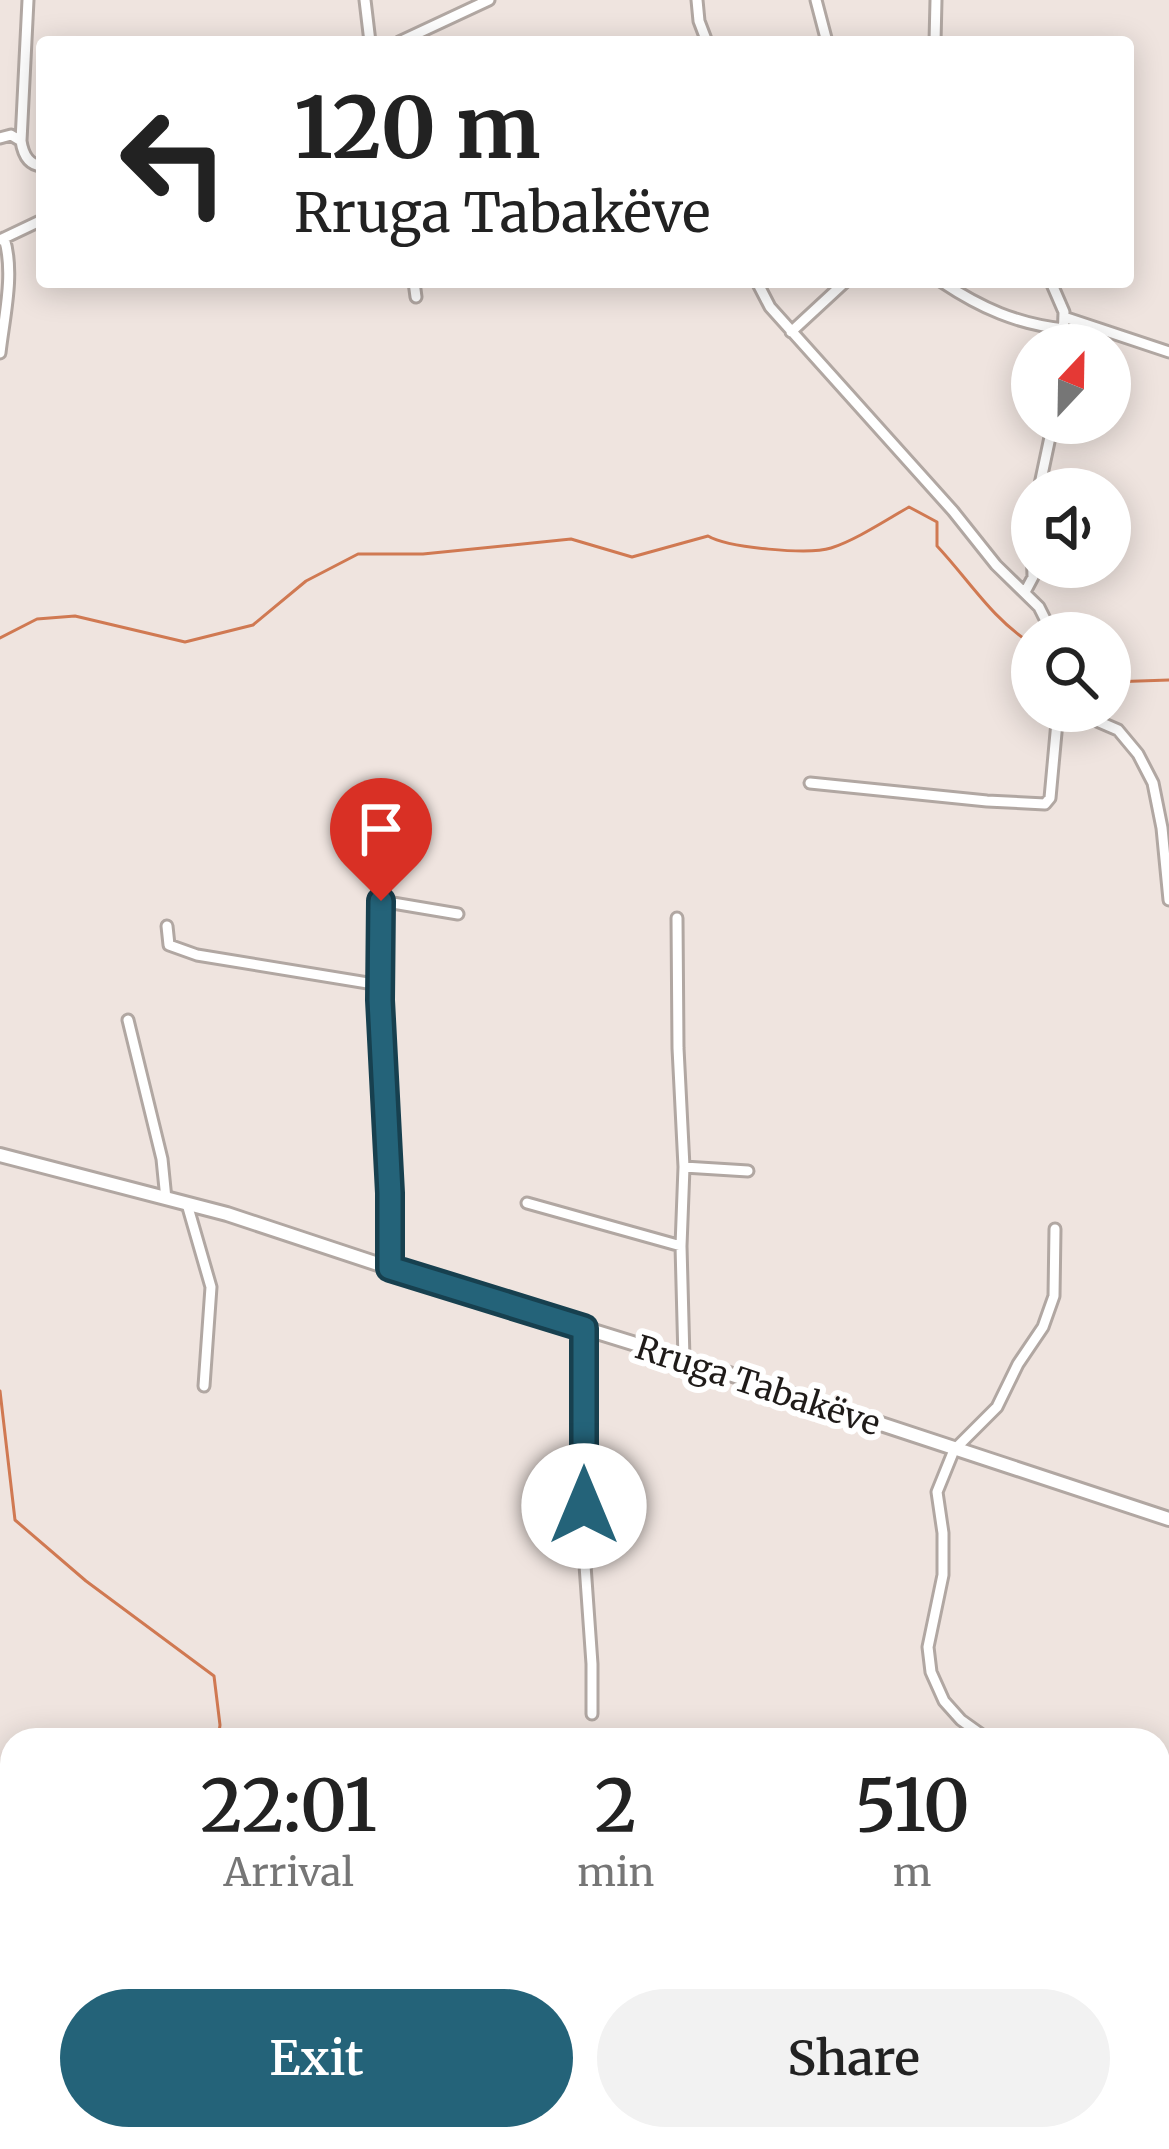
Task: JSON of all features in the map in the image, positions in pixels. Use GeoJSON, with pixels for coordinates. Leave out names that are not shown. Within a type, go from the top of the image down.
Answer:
{"type":"FeatureCollection","features":[{"type":"Feature","properties":{"kind":"street"},"geometry":{"type":"LineString","coordinates":[[28,0],[22,141],[25,156],[36,165]]}},
{"type":"Feature","properties":{"kind":"street"},"geometry":{"type":"LineString","coordinates":[[365,0],[369,36]]}},
{"type":"Feature","properties":{"kind":"street"},"geometry":{"type":"LineString","coordinates":[[413,36],[489,0]]}},
{"type":"Feature","properties":{"kind":"street"},"geometry":{"type":"LineString","coordinates":[[698,0],[705,36]]}},
{"type":"Feature","properties":{"kind":"street"},"geometry":{"type":"LineString","coordinates":[[816,0],[825,36]]}},
{"type":"Feature","properties":{"kind":"street"},"geometry":{"type":"LineString","coordinates":[[935,36],[936,0]]}},
{"type":"Feature","properties":{"kind":"street"},"geometry":{"type":"LineString","coordinates":[[0,138],[11,135],[22,141]]}},
{"type":"Feature","properties":{"kind":"street"},"geometry":{"type":"LineString","coordinates":[[0,353],[9,253],[2,239],[36,223]]}},
{"type":"Feature","properties":{"kind":"street"},"geometry":{"type":"LineString","coordinates":[[415,288],[416,297]]}},
{"type":"Feature","properties":{"kind":"street"},"geometry":{"type":"LineString","coordinates":[[760,288],[791,332],[1041,612]]}},
{"type":"Feature","properties":{"kind":"street"},"geometry":{"type":"LineString","coordinates":[[791,332],[838,288]]}},
{"type":"Feature","properties":{"kind":"street"},"geometry":{"type":"LineString","coordinates":[[951,288],[1008,318],[1040,326],[1064,323],[1169,352]]}},
{"type":"Feature","properties":{"kind":"street"},"geometry":{"type":"LineString","coordinates":[[1054,288],[1064,323]]}},
{"type":"Feature","properties":{"kind":"street"},"geometry":{"type":"LineString","coordinates":[[1025,592],[1027,588]]}},
{"type":"Feature","properties":{"kind":"street"},"geometry":{"type":"LineString","coordinates":[[810,783],[1046,804],[1056,732]]}},
{"type":"Feature","properties":{"kind":"street"},"geometry":{"type":"LineString","coordinates":[[1120,732],[1153,783],[1169,900]]}},
{"type":"Feature","properties":{"kind":"street"},"geometry":{"type":"LineString","coordinates":[[390,1268],[381,901],[458,914]]}},
{"type":"Feature","properties":{"kind":"street"},"geometry":{"type":"LineString","coordinates":[[677,918],[684,1359]]}},
{"type":"Feature","properties":{"kind":"street"},"geometry":{"type":"LineString","coordinates":[[167,926],[169,945],[197,955],[380,985]]}},
{"type":"Feature","properties":{"kind":"street"},"geometry":{"type":"LineString","coordinates":[[128,1020],[162,1159],[166,1199]]}},
{"type":"Feature","properties":{"kind":"street","name":"Rruga Tabakëve"},"geometry":{"type":"LineString","coordinates":[[0,1155],[226,1214],[1169,1519]]}},
{"type":"Feature","properties":{"kind":"street"},"geometry":{"type":"LineString","coordinates":[[684,1167],[748,1172]]}},
{"type":"Feature","properties":{"kind":"street"},"geometry":{"type":"LineString","coordinates":[[527,1203],[681,1246]]}},
{"type":"Feature","properties":{"kind":"street"},"geometry":{"type":"LineString","coordinates":[[187,1204],[211,1287],[205,1386]]}},
{"type":"Feature","properties":{"kind":"street"},"geometry":{"type":"LineString","coordinates":[[972,1728],[944,1701],[931,1672],[928,1647],[943,1575],[938,1492],[954,1450],[997,1407],[1043,1327],[1054,1296],[1055,1229]]}},
{"type":"Feature","properties":{"kind":"street"},"geometry":{"type":"LineString","coordinates":[[584,1328],[584,1551],[592,1714]]}},
{"type":"Feature","properties":{"kind":"waterway"},"geometry":{"type":"LineString","coordinates":[[0,638],[37,619],[75,616],[185,642],[253,625],[306,581],[358,554],[423,554],[571,539],[632,557],[708,536],[750,547],[820,550],[850,540],[909,507],[937,522],[937,546],[1011,628]]}},
{"type":"Feature","properties":{"kind":"waterway"},"geometry":{"type":"LineString","coordinates":[[1131,681],[1169,680]]}},
{"type":"Feature","properties":{"kind":"waterway"},"geometry":{"type":"LineString","coordinates":[[0,1391],[15,1520],[86,1581],[214,1676],[220,1728]]}},
{"type":"Feature","properties":{"kind":"route"},"geometry":{"type":"LineString","coordinates":[[381,901],[390,1268],[584,1328],[584,1506]]}}]}
